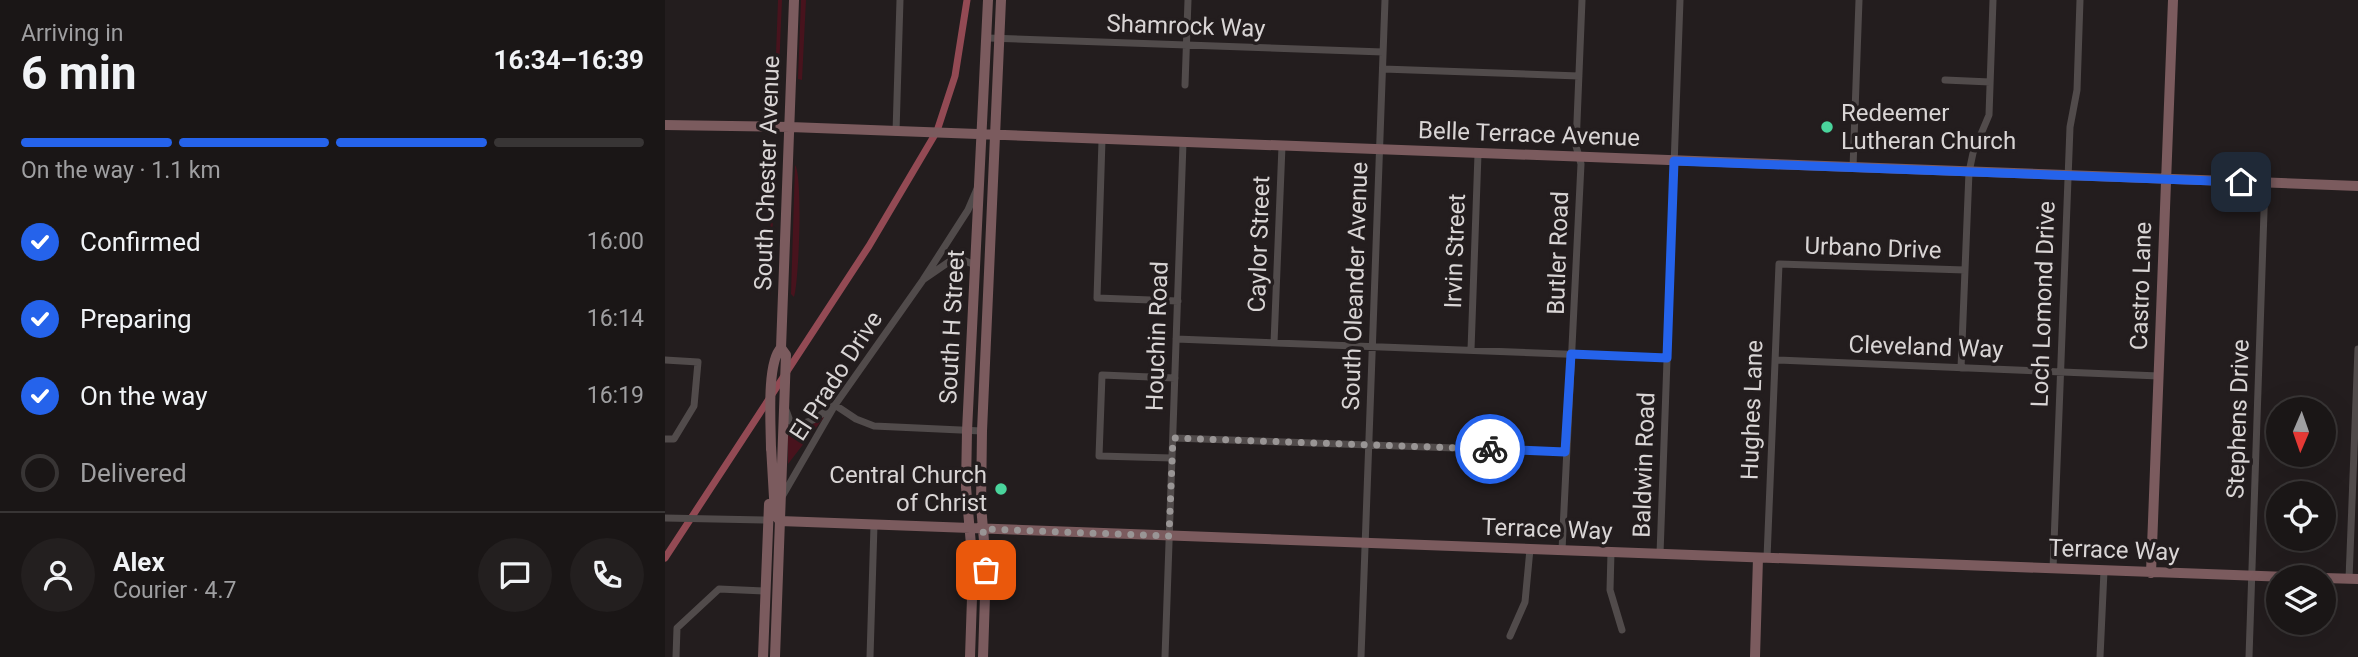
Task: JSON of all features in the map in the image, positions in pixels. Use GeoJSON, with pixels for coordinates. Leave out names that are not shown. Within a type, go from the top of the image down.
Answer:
{"type":"FeatureCollection","features":[{"type":"Feature","properties":{"kind":"street","name":"South Chester Avenue"},"geometry":{"type":"LineString","coordinates":[[775,655],[783,495],[786,355],[781,348],[794,0]]}},
{"type":"Feature","properties":{"kind":"street"},"geometry":{"type":"LineString","coordinates":[[896,132],[900,0]]}},
{"type":"Feature","properties":{"kind":"street","name":"South H Street"},"geometry":{"type":"LineString","coordinates":[[969,657],[973,568],[966,487],[967,431],[984,135],[988,0]]}},
{"type":"Feature","properties":{"kind":"street","name":"South H Street"},"geometry":{"type":"LineString","coordinates":[[983,657],[986,565],[982,431],[985,316],[997,136],[1002,0]]}},
{"type":"Feature","properties":{"kind":"street"},"geometry":{"type":"LineString","coordinates":[[1185,85],[1188,0]]}},
{"type":"Feature","properties":{"kind":"street","name":"South Oleander Avenue"},"geometry":{"type":"LineString","coordinates":[[1361,657],[1385,0]]}},
{"type":"Feature","properties":{"kind":"street","name":"Butler Road"},"geometry":{"type":"LineString","coordinates":[[1562,550],[1581,164],[1578,156],[1582,0]]}},
{"type":"Feature","properties":{"kind":"street","name":"Baldwin Road"},"geometry":{"type":"LineString","coordinates":[[1660,554],[1680,0]]}},
{"type":"Feature","properties":{"kind":"street"},"geometry":{"type":"LineString","coordinates":[[1853,167],[1859,0]]}},
{"type":"Feature","properties":{"kind":"street"},"geometry":{"type":"LineString","coordinates":[[1961,368],[1969,172],[1973,153],[1987,125],[1993,0]]}},
{"type":"Feature","properties":{"kind":"street","name":"Loch Lomond Drive"},"geometry":{"type":"LineString","coordinates":[[2053,569],[2070,127],[2077,90],[2080,0]]}},
{"type":"Feature","properties":{"kind":"street","name":"Castro Lane"},"geometry":{"type":"LineString","coordinates":[[2151,573],[2173,0]]}},
{"type":"Feature","properties":{"kind":"street","name":"Shamrock Way"},"geometry":{"type":"LineString","coordinates":[[988,38],[1383,52]]}},
{"type":"Feature","properties":{"kind":"street"},"geometry":{"type":"LineString","coordinates":[[1383,69],[1579,76]]}},
{"type":"Feature","properties":{"kind":"street"},"geometry":{"type":"LineString","coordinates":[[1945,80],[1990,82]]}},
{"type":"Feature","properties":{"kind":"street","name":"Belle Terrace Avenue"},"geometry":{"type":"LineString","coordinates":[[665,125],[790,127],[2358,186]]}},
{"type":"Feature","properties":{"kind":"street"},"geometry":{"type":"LineString","coordinates":[[1103,140],[1097,298],[1178,301]]}},
{"type":"Feature","properties":{"kind":"street","name":"Houchin Road"},"geometry":{"type":"LineString","coordinates":[[1164,657],[1183,143]]}},
{"type":"Feature","properties":{"kind":"street","name":"Caylor Street"},"geometry":{"type":"LineString","coordinates":[[1274,343],[1282,146]]}},
{"type":"Feature","properties":{"kind":"street","name":"Irvin Street"},"geometry":{"type":"LineString","coordinates":[[1471,350],[1478,154]]}},
{"type":"Feature","properties":{"kind":"street","name":"El Prado Drive"},"geometry":{"type":"LineString","coordinates":[[783,495],[835,405],[923,280],[968,210],[981,178]]}},
{"type":"Feature","properties":{"kind":"street","name":"Stephens Drive"},"geometry":{"type":"LineString","coordinates":[[2249,657],[2265,183]]}},
{"type":"Feature","properties":{"kind":"street","name":"El Prado Drive"},"geometry":{"type":"LineString","coordinates":[[923,280],[956,257],[975,265]]}},
{"type":"Feature","properties":{"kind":"street","name":"Urbano Drive"},"geometry":{"type":"LineString","coordinates":[[1779,264],[1965,270]]}},
{"type":"Feature","properties":{"kind":"street","name":"Hughes Lane"},"geometry":{"type":"LineString","coordinates":[[1755,657],[1776,360],[1779,264]]}},
{"type":"Feature","properties":{"kind":"street"},"geometry":{"type":"LineString","coordinates":[[1176,339],[1667,358]]}},
{"type":"Feature","properties":{"kind":"street","name":"South Chester Avenue"},"geometry":{"type":"LineString","coordinates":[[763,657],[772,400],[775,354],[781,348]]}},
{"type":"Feature","properties":{"kind":"street"},"geometry":{"type":"LineString","coordinates":[[2336,578],[2354,579],[2358,349]]}},
{"type":"Feature","properties":{"kind":"street"},"geometry":{"type":"LineString","coordinates":[[665,360],[698,362],[694,406],[674,439],[665,439]]}},
{"type":"Feature","properties":{"kind":"street","name":"Cleveland Way"},"geometry":{"type":"LineString","coordinates":[[1776,360],[2159,376]]}},
{"type":"Feature","properties":{"kind":"street"},"geometry":{"type":"LineString","coordinates":[[1172,458],[1099,456],[1103,375],[1175,378]]}},
{"type":"Feature","properties":{"kind":"street"},"geometry":{"type":"LineString","coordinates":[[785,400],[786,413],[797,425],[813,420],[835,405],[856,419],[874,426],[982,431]]}},
{"type":"Feature","properties":{"kind":"street"},"geometry":{"type":"LineString","coordinates":[[1173,438],[1565,452]]}},
{"type":"Feature","properties":{"kind":"street"},"geometry":{"type":"LineString","coordinates":[[771,446],[775,515],[781,521]]}},
{"type":"Feature","properties":{"kind":"street"},"geometry":{"type":"LineString","coordinates":[[665,518],[768,520],[774,534],[773,581],[778,589]]}},
{"type":"Feature","properties":{"kind":"street","name":"Terrace Way"},"geometry":{"type":"LineString","coordinates":[[781,521],[2266,576]]}},
{"type":"Feature","properties":{"kind":"street"},"geometry":{"type":"LineString","coordinates":[[870,657],[874,525]]}},
{"type":"Feature","properties":{"kind":"street"},"geometry":{"type":"LineString","coordinates":[[1510,636],[1525,601],[1530,549]]}},
{"type":"Feature","properties":{"kind":"street"},"geometry":{"type":"LineString","coordinates":[[1611,552],[1610,590],[1622,630]]}},
{"type":"Feature","properties":{"kind":"street"},"geometry":{"type":"LineString","coordinates":[[2100,657],[2103,571]]}},
{"type":"Feature","properties":{"kind":"street"},"geometry":{"type":"LineString","coordinates":[[676,657],[677,628],[719,589],[765,591],[772,609],[775,655]]}},
{"type":"Feature","properties":{"kind":"shaded area"},"geometry":{"type":"Polygon","coordinates":[[[778,0],[782,0],[778,93],[775,81],[778,0]]]}},
{"type":"Feature","properties":{"kind":"shaded area"},"geometry":{"type":"Polygon","coordinates":[[[801,0],[806,0],[802,80],[798,79],[801,0]]]}},
{"type":"Feature","properties":{"kind":"shaded area"},"geometry":{"type":"Polygon","coordinates":[[[775,164],[770,296],[771,173],[775,164]]]}},
{"type":"Feature","properties":{"kind":"shaded area"},"geometry":{"type":"Polygon","coordinates":[[[795,165],[799,188],[799,229],[794,297],[791,294],[795,165]]]}},
{"type":"Feature","properties":{"kind":"shaded area"},"geometry":{"type":"Polygon","coordinates":[[[824,415],[788,464],[788,433],[810,427],[824,415]]]}},
{"type":"Feature","properties":{"kind":"waterway"},"geometry":{"type":"LineString","coordinates":[[665,558],[869,246],[937,131],[955,76],[967,0]]}},
{"type":"Feature","properties":{"kind":"way so far"},"geometry":{"type":"LineString","coordinates":[[986,570],[983,529],[1169,536],[1173,438],[1490,449]]}},
{"type":"Feature","properties":{"kind":"place","name":"Redeemer Lutheran Church"},"geometry":{"type":"Point","coordinates":[1827,127]}},
{"type":"Feature","properties":{"kind":"place","name":"Central Church of Christ"},"geometry":{"type":"Point","coordinates":[1001,489]}},
{"type":"Feature","properties":{"kind":"route"},"geometry":{"type":"LineString","coordinates":[[1490,449],[1565,452],[1571,354],[1667,358],[1674,161],[2241,182]]}}]}
